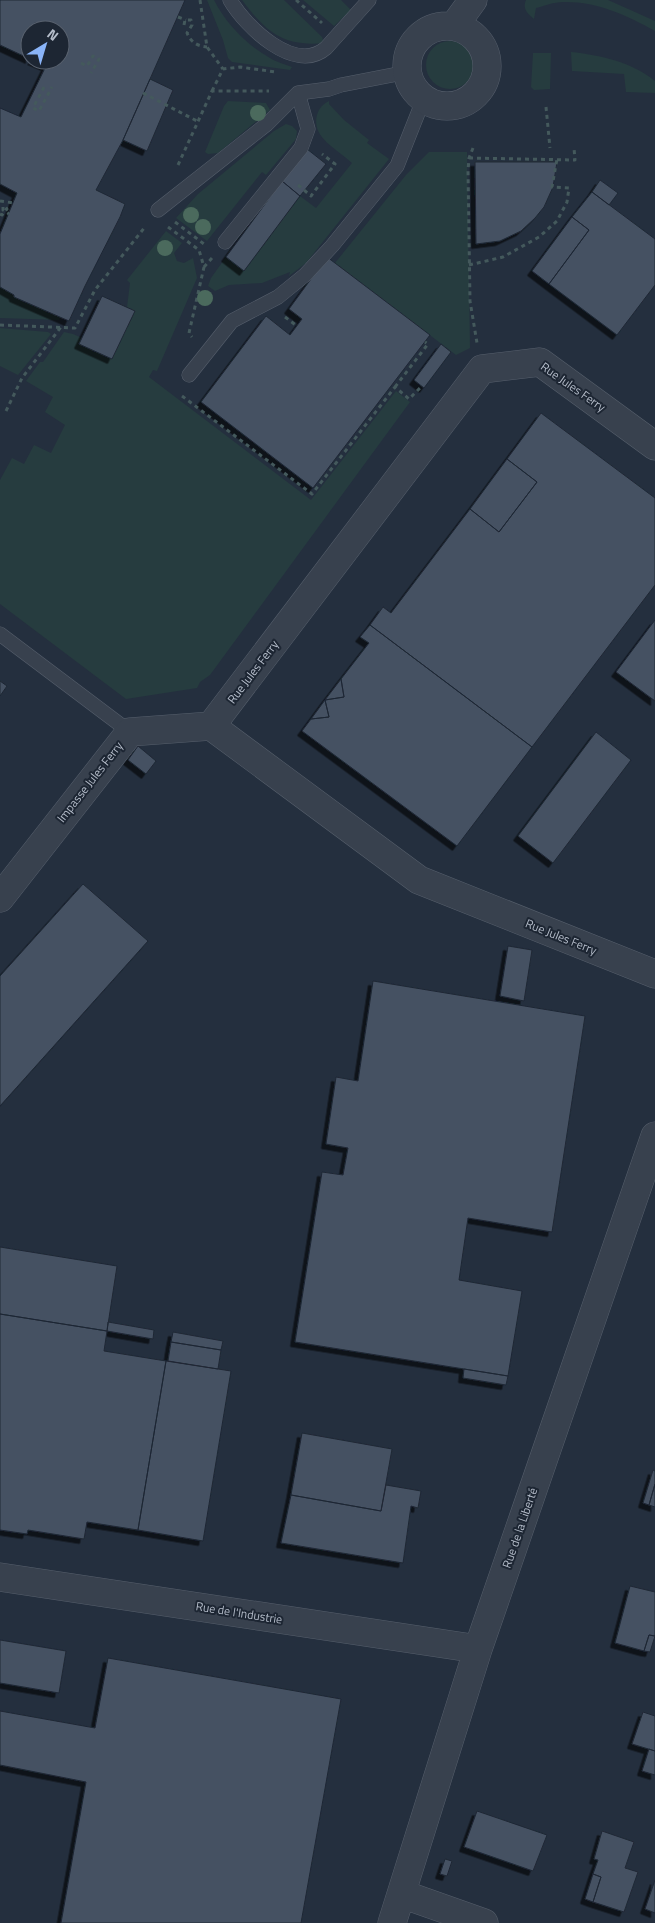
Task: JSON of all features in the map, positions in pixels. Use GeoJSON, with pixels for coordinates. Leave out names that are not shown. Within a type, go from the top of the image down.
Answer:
{"type":"FeatureCollection","features":[{"type":"Feature","properties":{"kind":"street"},"geometry":{"type":"LineString","coordinates":[[454,26],[473,0]]}},
{"type":"Feature","properties":{"kind":"street"},"geometry":{"type":"LineString","coordinates":[[441,26],[454,26],[467,30],[478,39],[485,50],[488,62],[487,76],[482,88],[473,98],[461,104],[448,106],[435,104],[416,91],[408,72],[408,56],[420,36],[430,29],[441,26]]}},
{"type":"Feature","properties":{"kind":"street","name":"Rue Jules Ferry"},"geometry":{"type":"LineString","coordinates":[[655,446],[540,362],[482,369],[211,726],[419,880],[655,974]]}},
{"type":"Feature","properties":{"kind":"street","name":"Impasse Jules Ferry"},"geometry":{"type":"LineString","coordinates":[[0,898],[130,732],[211,726]]}},
{"type":"Feature","properties":{"kind":"street","name":"Rue de la Liberté"},"geometry":{"type":"LineString","coordinates":[[392,1923],[478,1649],[655,1136]]}},
{"type":"Feature","properties":{"kind":"street","name":"Rue de l'Industrie"},"geometry":{"type":"LineString","coordinates":[[0,1577],[478,1649]]}},
{"type":"Feature","properties":{"kind":"street"},"geometry":{"type":"LineString","coordinates":[[402,1894],[484,1923]]}},
{"type":"Feature","properties":{"kind":"lane"},"geometry":{"type":"LineString","coordinates":[[230,0],[254,30],[267,41],[284,50],[303,55],[320,54],[369,0]]}},
{"type":"Feature","properties":{"kind":"lane"},"geometry":{"type":"LineString","coordinates":[[158,210],[268,124],[298,93],[329,89],[408,72]]}},
{"type":"Feature","properties":{"kind":"lane"},"geometry":{"type":"LineString","coordinates":[[225,242],[301,148],[308,129],[298,93]]}},
{"type":"Feature","properties":{"kind":"lane"},"geometry":{"type":"LineString","coordinates":[[189,375],[232,321],[278,297],[305,275],[332,246],[397,166],[424,98]]}},
{"type":"Feature","properties":{"kind":"lane"},"geometry":{"type":"LineString","coordinates":[[0,634],[130,732]]}},
{"type":"Feature","properties":{"kind":"path"},"geometry":{"type":"LineString","coordinates":[[200,0],[207,47],[223,69]]}},
{"type":"Feature","properties":{"kind":"path"},"geometry":{"type":"LineString","coordinates":[[296,0],[337,36]]}},
{"type":"Feature","properties":{"kind":"path"},"geometry":{"type":"LineString","coordinates":[[178,17],[191,20],[192,24],[187,33],[189,38],[198,46],[207,47]]}},
{"type":"Feature","properties":{"kind":"path"},"geometry":{"type":"LineString","coordinates":[[81,62],[87,66],[93,56],[99,59],[91,73]]}},
{"type":"Feature","properties":{"kind":"path"},"geometry":{"type":"LineString","coordinates":[[223,69],[240,67],[258,69]]}},
{"type":"Feature","properties":{"kind":"path"},"geometry":{"type":"LineString","coordinates":[[178,166],[223,69]]}},
{"type":"Feature","properties":{"kind":"path"},"geometry":{"type":"LineString","coordinates":[[44,87],[33,108],[40,112],[52,87]]}},
{"type":"Feature","properties":{"kind":"path"},"geometry":{"type":"LineString","coordinates":[[212,91],[273,91]]}},
{"type":"Feature","properties":{"kind":"path"},"geometry":{"type":"LineString","coordinates":[[143,94],[198,121]]}},
{"type":"Feature","properties":{"kind":"path"},"geometry":{"type":"LineString","coordinates":[[546,107],[550,148]]}},
{"type":"Feature","properties":{"kind":"path"},"geometry":{"type":"LineString","coordinates":[[473,148],[469,158],[468,171],[470,301],[482,369]]}},
{"type":"Feature","properties":{"kind":"path"},"geometry":{"type":"LineString","coordinates":[[469,158],[575,160],[574,148]]}},
{"type":"Feature","properties":{"kind":"path"},"geometry":{"type":"LineString","coordinates":[[470,265],[503,257],[539,237],[557,221],[567,202],[570,188],[552,187],[557,159]]}},
{"type":"Feature","properties":{"kind":"path"},"geometry":{"type":"LineString","coordinates":[[0,201],[14,203]]}},
{"type":"Feature","properties":{"kind":"path"},"geometry":{"type":"LineString","coordinates":[[0,324],[6,326],[75,328],[95,290],[158,210],[168,227],[199,250],[204,267],[189,333],[206,352]]}},
{"type":"Feature","properties":{"kind":"path"},"geometry":{"type":"LineString","coordinates":[[0,214],[7,213]]}},
{"type":"Feature","properties":{"kind":"path"},"geometry":{"type":"LineString","coordinates":[[173,220],[204,244]]}},
{"type":"Feature","properties":{"kind":"path"},"geometry":{"type":"LineString","coordinates":[[6,411],[22,378],[61,328]]}},
{"type":"Feature","properties":{"kind":"path"},"geometry":{"type":"LineString","coordinates":[[189,375],[178,392],[312,494],[428,344],[425,342]]}},
{"type":"Feature","properties":{"kind":"path"},"geometry":{"type":"LineString","coordinates":[[395,387],[409,399],[422,386]]}},
{"type":"Feature","properties":{"kind":"green space"},"geometry":{"type":"Polygon","coordinates":[[[207,0],[214,0],[231,25],[245,40],[261,53],[292,67],[290,70],[232,62],[228,58],[207,0]]]}},
{"type":"Feature","properties":{"kind":"green space"},"geometry":{"type":"Polygon","coordinates":[[[242,0],[284,0],[322,37],[324,43],[310,44],[286,40],[259,21],[242,0]]]}},
{"type":"Feature","properties":{"kind":"green space"},"geometry":{"type":"Polygon","coordinates":[[[303,0],[341,0],[351,10],[334,26],[303,0]]]}},
{"type":"Feature","properties":{"kind":"green space"},"geometry":{"type":"Polygon","coordinates":[[[526,0],[608,0],[655,21],[655,31],[610,10],[575,2],[556,3],[536,8],[534,19],[525,9],[526,0]]]}},
{"type":"Feature","properties":{"kind":"green space"},"geometry":{"type":"Polygon","coordinates":[[[445,41],[455,41],[464,45],[470,51],[473,56],[473,74],[464,85],[455,89],[445,89],[436,85],[430,79],[426,70],[426,60],[430,51],[436,45],[445,41]]]}},
{"type":"Feature","properties":{"kind":"green space"},"geometry":{"type":"Polygon","coordinates":[[[571,52],[604,57],[626,64],[655,81],[655,93],[626,92],[624,74],[572,71],[571,52]]]}},
{"type":"Feature","properties":{"kind":"green space"},"geometry":{"type":"Polygon","coordinates":[[[533,53],[551,53],[550,89],[534,90],[531,87],[533,53]]]}},
{"type":"Feature","properties":{"kind":"green space"},"geometry":{"type":"Polygon","coordinates":[[[228,101],[266,103],[270,110],[218,153],[208,154],[205,152],[224,106],[228,101]]]}},
{"type":"Feature","properties":{"kind":"green space"},"geometry":{"type":"Polygon","coordinates":[[[329,101],[329,104],[344,120],[369,140],[367,143],[389,159],[306,263],[289,276],[290,272],[262,283],[229,285],[215,291],[208,286],[211,278],[226,257],[244,271],[300,196],[316,208],[352,163],[327,142],[318,130],[316,123],[317,115],[322,106],[329,101]]]}},
{"type":"Feature","properties":{"kind":"green space"},"geometry":{"type":"Polygon","coordinates":[[[286,124],[292,126],[297,131],[296,139],[266,175],[262,172],[207,241],[176,218],[198,194],[274,131],[286,124]]]}},
{"type":"Feature","properties":{"kind":"green space"},"geometry":{"type":"Polygon","coordinates":[[[429,152],[467,152],[470,348],[456,355],[335,263],[406,175],[429,152]]]}},
{"type":"Feature","properties":{"kind":"green space"},"geometry":{"type":"Polygon","coordinates":[[[166,231],[182,243],[174,253],[177,261],[184,263],[193,258],[197,278],[157,371],[153,370],[149,377],[311,500],[396,391],[410,402],[210,675],[200,682],[197,688],[126,699],[0,604],[0,480],[12,458],[24,464],[34,445],[51,453],[65,425],[45,412],[53,397],[26,381],[40,362],[43,362],[64,332],[82,338],[80,344],[112,359],[135,311],[127,307],[130,283],[127,280],[166,231]]]}},
{"type":"Feature","properties":{"kind":"green space"},"geometry":{"type":"Polygon","coordinates":[[[0,287],[14,295],[14,297],[60,317],[59,320],[0,318],[0,287]]]}},
{"type":"Feature","properties":{"kind":"green space"},"geometry":{"type":"Polygon","coordinates":[[[0,328],[48,332],[51,334],[18,375],[0,366],[0,328]]]}},
{"type":"Feature","properties":{"kind":"building"},"geometry":{"type":"Polygon","coordinates":[[[0,0],[185,0],[123,140],[96,190],[125,204],[69,321],[14,297],[14,295],[0,287],[0,234],[17,193],[0,184],[0,108],[21,117],[44,70],[70,70],[70,20],[20,20],[20,54],[0,45],[0,0]]]}},
{"type":"Feature","properties":{"kind":"building"},"geometry":{"type":"Polygon","coordinates":[[[150,79],[173,90],[147,151],[123,140],[150,79]]]}},
{"type":"Feature","properties":{"kind":"building"},"geometry":{"type":"Polygon","coordinates":[[[307,149],[326,164],[300,196],[282,181],[307,149]]]}},
{"type":"Feature","properties":{"kind":"building"},"geometry":{"type":"Polygon","coordinates":[[[475,162],[557,162],[553,187],[544,207],[521,231],[500,241],[476,244],[475,162]]]}},
{"type":"Feature","properties":{"kind":"building"},"geometry":{"type":"Polygon","coordinates":[[[600,180],[618,193],[609,205],[592,192],[600,180]]]}},
{"type":"Feature","properties":{"kind":"building"},"geometry":{"type":"Polygon","coordinates":[[[282,181],[300,196],[244,271],[226,257],[282,181]]]}},
{"type":"Feature","properties":{"kind":"building"},"geometry":{"type":"Polygon","coordinates":[[[592,192],[655,239],[655,285],[617,335],[549,284],[589,230],[572,217],[592,192]]]}},
{"type":"Feature","properties":{"kind":"building"},"geometry":{"type":"Polygon","coordinates":[[[572,217],[589,230],[549,284],[532,271],[572,217]]]}},
{"type":"Feature","properties":{"kind":"building"},"geometry":{"type":"Polygon","coordinates":[[[327,257],[430,335],[313,488],[201,402],[266,316],[290,335],[302,319],[289,309],[327,257]]]}},
{"type":"Feature","properties":{"kind":"building"},"geometry":{"type":"Polygon","coordinates":[[[102,296],[135,311],[112,359],[79,344],[102,296]]]}},
{"type":"Feature","properties":{"kind":"building"},"geometry":{"type":"Polygon","coordinates":[[[441,344],[451,352],[424,388],[414,380],[441,344]]]}},
{"type":"Feature","properties":{"kind":"building"},"geometry":{"type":"Polygon","coordinates":[[[541,413],[655,498],[655,585],[532,747],[370,625],[383,607],[391,613],[470,509],[499,532],[537,482],[507,459],[541,413]]]}},
{"type":"Feature","properties":{"kind":"building"},"geometry":{"type":"Polygon","coordinates":[[[507,459],[537,482],[499,532],[470,509],[507,459]]]}},
{"type":"Feature","properties":{"kind":"building"},"geometry":{"type":"Polygon","coordinates":[[[655,620],[655,701],[616,672],[655,620]]]}},
{"type":"Feature","properties":{"kind":"building"},"geometry":{"type":"Polygon","coordinates":[[[370,625],[532,747],[457,846],[302,731],[311,719],[329,717],[325,700],[344,697],[341,679],[369,643],[360,637],[370,625]]]}},
{"type":"Feature","properties":{"kind":"building"},"geometry":{"type":"Polygon","coordinates":[[[341,679],[344,697],[325,700],[341,679]]]}},
{"type":"Feature","properties":{"kind":"building"},"geometry":{"type":"Polygon","coordinates":[[[0,681],[7,686],[0,696],[0,681]]]}},
{"type":"Feature","properties":{"kind":"building"},"geometry":{"type":"Polygon","coordinates":[[[325,700],[329,717],[311,719],[325,700]]]}},
{"type":"Feature","properties":{"kind":"building"},"geometry":{"type":"Polygon","coordinates":[[[596,732],[631,760],[553,863],[518,836],[596,732]]]}},
{"type":"Feature","properties":{"kind":"building"},"geometry":{"type":"Polygon","coordinates":[[[138,746],[156,761],[146,774],[128,760],[138,746]]]}},
{"type":"Feature","properties":{"kind":"building"},"geometry":{"type":"Polygon","coordinates":[[[83,884],[148,941],[0,1106],[0,976],[83,884]]]}},
{"type":"Feature","properties":{"kind":"building"},"geometry":{"type":"Polygon","coordinates":[[[508,946],[532,950],[524,1001],[500,996],[508,946]]]}},
{"type":"Feature","properties":{"kind":"building"},"geometry":{"type":"Polygon","coordinates":[[[373,981],[585,1016],[552,1232],[468,1218],[459,1280],[522,1291],[508,1376],[295,1342],[322,1172],[343,1175],[348,1148],[326,1144],[336,1077],[358,1081],[373,981]]]}},
{"type":"Feature","properties":{"kind":"building"},"geometry":{"type":"Polygon","coordinates":[[[0,1247],[117,1266],[107,1331],[0,1314],[0,1247]]]}},
{"type":"Feature","properties":{"kind":"building"},"geometry":{"type":"Polygon","coordinates":[[[0,1314],[107,1331],[104,1351],[166,1361],[138,1530],[87,1522],[84,1539],[28,1530],[27,1534],[0,1530],[0,1314]]]}},
{"type":"Feature","properties":{"kind":"building"},"geometry":{"type":"Polygon","coordinates":[[[108,1322],[154,1330],[153,1339],[107,1331],[108,1322]]]}},
{"type":"Feature","properties":{"kind":"building"},"geometry":{"type":"Polygon","coordinates":[[[173,1332],[223,1341],[221,1350],[171,1342],[173,1332]]]}},
{"type":"Feature","properties":{"kind":"building"},"geometry":{"type":"Polygon","coordinates":[[[171,1342],[221,1350],[218,1369],[168,1361],[171,1342]]]}},
{"type":"Feature","properties":{"kind":"building"},"geometry":{"type":"Polygon","coordinates":[[[166,1361],[231,1371],[203,1541],[138,1530],[166,1361]]]}},
{"type":"Feature","properties":{"kind":"building"},"geometry":{"type":"Polygon","coordinates":[[[464,1369],[508,1376],[506,1385],[463,1378],[464,1369]]]}},
{"type":"Feature","properties":{"kind":"building"},"geometry":{"type":"Polygon","coordinates":[[[302,1433],[392,1449],[381,1511],[291,1495],[302,1433]]]}},
{"type":"Feature","properties":{"kind":"building"},"geometry":{"type":"Polygon","coordinates":[[[653,1470],[655,1471],[655,1484],[649,1505],[643,1503],[653,1470]]]}},
{"type":"Feature","properties":{"kind":"building"},"geometry":{"type":"Polygon","coordinates":[[[655,1484],[655,1507],[649,1505],[655,1484]]]}},
{"type":"Feature","properties":{"kind":"building"},"geometry":{"type":"Polygon","coordinates":[[[386,1485],[421,1491],[418,1508],[411,1506],[403,1563],[281,1543],[291,1495],[381,1511],[386,1485]]]}},
{"type":"Feature","properties":{"kind":"building"},"geometry":{"type":"Polygon","coordinates":[[[630,1586],[655,1592],[655,1636],[649,1635],[644,1651],[615,1643],[630,1586]]]}},
{"type":"Feature","properties":{"kind":"building"},"geometry":{"type":"Polygon","coordinates":[[[649,1635],[655,1636],[650,1652],[644,1651],[649,1635]]]}},
{"type":"Feature","properties":{"kind":"building"},"geometry":{"type":"Polygon","coordinates":[[[0,1640],[66,1651],[59,1693],[0,1683],[0,1640]]]}},
{"type":"Feature","properties":{"kind":"building"},"geometry":{"type":"Polygon","coordinates":[[[108,1658],[341,1699],[301,1923],[61,1923],[86,1782],[0,1765],[0,1711],[95,1728],[108,1658]]]}},
{"type":"Feature","properties":{"kind":"building"},"geometry":{"type":"Polygon","coordinates":[[[643,1712],[655,1716],[655,1751],[632,1744],[643,1712]]]}},
{"type":"Feature","properties":{"kind":"building"},"geometry":{"type":"Polygon","coordinates":[[[649,1749],[655,1751],[655,1775],[642,1771],[649,1749]]]}},
{"type":"Feature","properties":{"kind":"building"},"geometry":{"type":"Polygon","coordinates":[[[477,1811],[547,1835],[533,1871],[464,1847],[477,1811]]]}},
{"type":"Feature","properties":{"kind":"building"},"geometry":{"type":"Polygon","coordinates":[[[602,1831],[634,1842],[625,1868],[638,1872],[624,1912],[593,1902],[601,1877],[593,1874],[598,1860],[594,1859],[602,1831]]]}},
{"type":"Feature","properties":{"kind":"building"},"geometry":{"type":"Polygon","coordinates":[[[445,1859],[452,1861],[447,1876],[440,1874],[445,1859]]]}},
{"type":"Feature","properties":{"kind":"building"},"geometry":{"type":"Polygon","coordinates":[[[593,1874],[601,1877],[593,1902],[585,1899],[593,1874]]]}},
{"type":"Feature","properties":{"kind":"building"},"geometry":{"type":"Polygon","coordinates":[[[655,1880],[655,1913],[645,1909],[655,1880]]]}}]}
